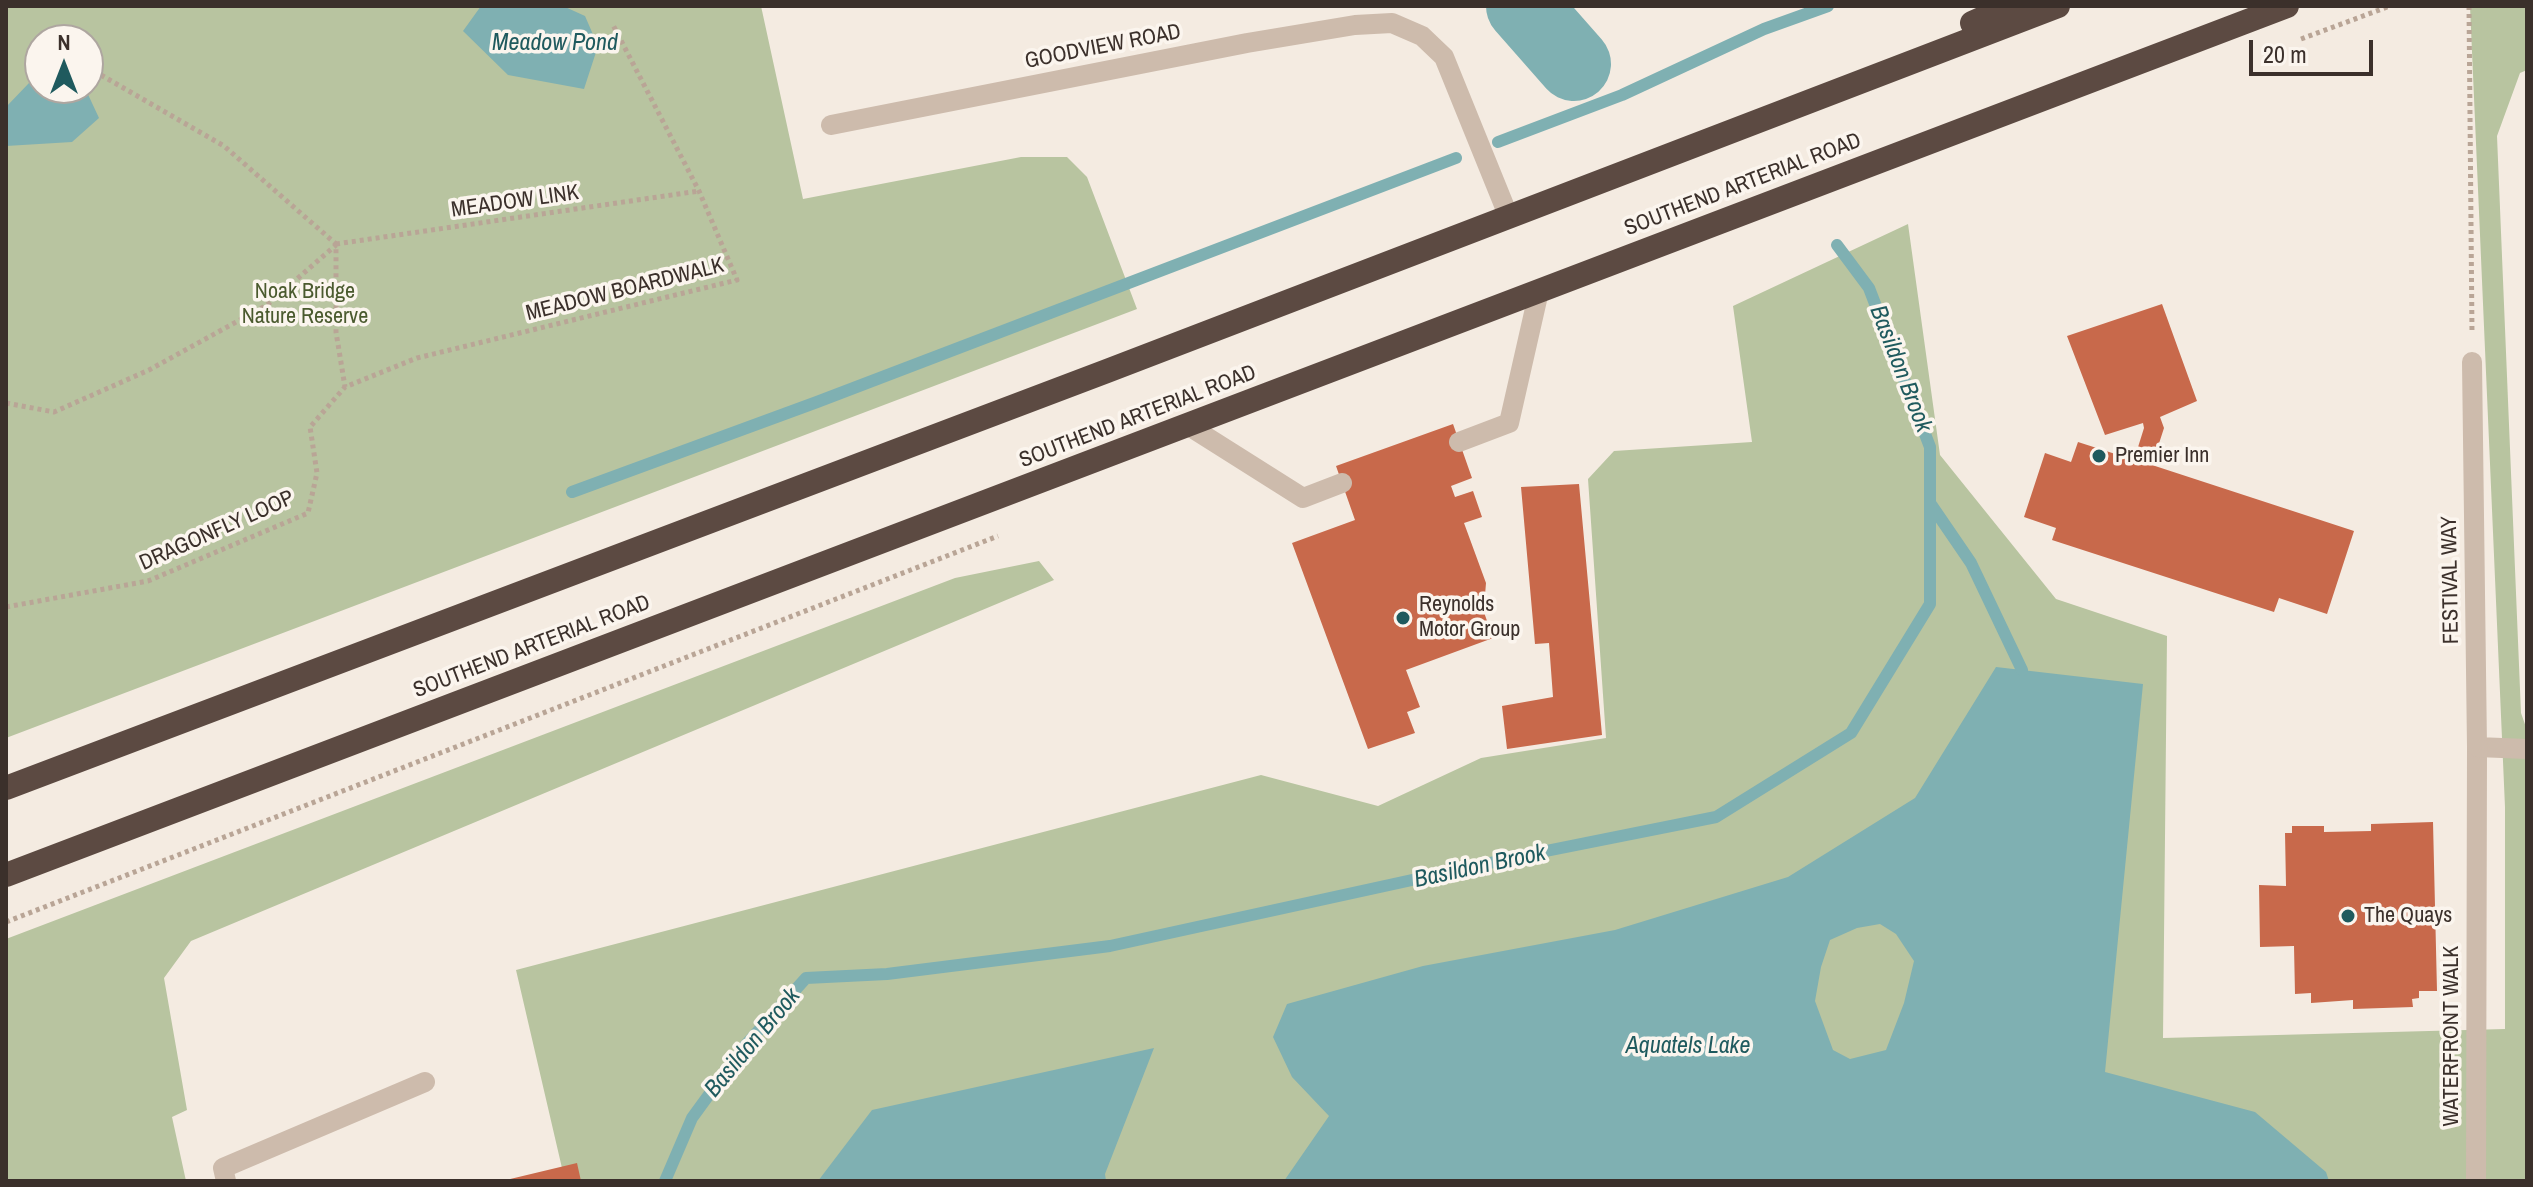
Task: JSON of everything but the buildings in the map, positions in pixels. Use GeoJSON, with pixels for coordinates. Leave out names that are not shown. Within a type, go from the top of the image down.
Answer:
{"type":"FeatureCollection","features":[{"type":"Feature","properties":{"kind":"highway"},"geometry":{"type":"LineString","coordinates":[[1673,153],[2010,6]]}},
{"type":"Feature","properties":{"kind":"highway"},"geometry":{"type":"LineString","coordinates":[[6,788],[1107,371],[2058,6]]}},
{"type":"Feature","properties":{"kind":"highway","name":"SOUTHEND ARTERIAL ROAD"},"geometry":{"type":"LineString","coordinates":[[6,875],[2287,6]]}},
{"type":"Feature","properties":{"kind":"street","name":"GOODVIEW ROAD"},"geometry":{"type":"LineString","coordinates":[[831,125],[1247,43],[1355,25],[1392,23],[1422,36],[1444,57],[1508,215]]}},
{"type":"Feature","properties":{"kind":"street"},"geometry":{"type":"LineString","coordinates":[[1459,442],[1509,423],[1539,291]]}},
{"type":"Feature","properties":{"kind":"street","name":"FESTIVAL WAY"},"geometry":{"type":"LineString","coordinates":[[2472,362],[2477,747]]}},
{"type":"Feature","properties":{"kind":"street"},"geometry":{"type":"LineString","coordinates":[[1189,426],[1303,498],[1342,483]]}},
{"type":"Feature","properties":{"kind":"street"},"geometry":{"type":"LineString","coordinates":[[2477,747],[2527,749]]}},
{"type":"Feature","properties":{"kind":"street","name":"WATERFRONT WALK"},"geometry":{"type":"LineString","coordinates":[[2476,1181],[2477,747]]}},
{"type":"Feature","properties":{"kind":"street"},"geometry":{"type":"LineString","coordinates":[[226,1181],[223,1168],[425,1082]]}},
{"type":"Feature","properties":{"kind":"path"},"geometry":{"type":"LineString","coordinates":[[2469,6],[2472,362]]}},
{"type":"Feature","properties":{"kind":"path","name":"MEADOW BOARDWALK"},"geometry":{"type":"LineString","coordinates":[[345,387],[417,358],[737,280],[699,191],[613,25]]}},
{"type":"Feature","properties":{"kind":"path"},"geometry":{"type":"LineString","coordinates":[[104,77],[224,146],[336,244],[336,332],[345,387]]}},
{"type":"Feature","properties":{"kind":"path","name":"MEADOW LINK"},"geometry":{"type":"LineString","coordinates":[[336,244],[699,191]]}},
{"type":"Feature","properties":{"kind":"path"},"geometry":{"type":"LineString","coordinates":[[6,403],[54,412],[149,370],[267,305],[336,244]]}},
{"type":"Feature","properties":{"kind":"path","name":"DRAGONFLY LOOP"},"geometry":{"type":"LineString","coordinates":[[6,607],[148,581],[308,513],[317,473],[310,427],[345,387]]}},
{"type":"Feature","properties":{"kind":"green space","name":"Noak Bridge Nature Reserve"},"geometry":{"type":"Polygon","coordinates":[[[6,6],[761,6],[803,199],[1021,157],[1067,157],[1087,177],[1137,309],[6,738],[6,6]]]}},
{"type":"Feature","properties":{"kind":"green space"},"geometry":{"type":"Polygon","coordinates":[[[2470,6],[2527,6],[2527,70],[2520,73],[2497,136],[2521,713],[2527,730],[2527,1181],[565,1181],[516,970],[1261,775],[1378,806],[1481,758],[1606,738],[1588,479],[1614,451],[1752,442],[1733,306],[1908,224],[1940,455],[2056,599],[2167,636],[2163,1038],[2505,1029],[2505,807],[2470,6]]]}},
{"type":"Feature","properties":{"kind":"green space"},"geometry":{"type":"Polygon","coordinates":[[[1039,561],[1054,580],[191,941],[164,978],[187,1110],[172,1117],[186,1181],[6,1181],[6,939],[955,578],[1039,561]]]}},
{"type":"Feature","properties":{"kind":"water","name":"Meadow Pond"},"geometry":{"type":"Polygon","coordinates":[[[481,6],[563,6],[585,16],[598,46],[584,89],[508,75],[463,31],[481,6]]]}},
{"type":"Feature","properties":{"kind":"water"},"geometry":{"type":"Polygon","coordinates":[[[24,88],[24,104],[92,104],[99,118],[72,142],[6,146],[6,107],[24,88]]]}},
{"type":"Feature","properties":{"kind":"water","name":"Aquatels Lake"},"geometry":{"type":"Polygon","coordinates":[[[1996,667],[2143,684],[2105,1072],[2255,1112],[2326,1172],[2329,1181],[1284,1181],[1329,1116],[1292,1077],[1273,1037],[1287,1004],[1423,966],[1615,930],[1788,877],[1915,798],[1996,667]],[[1880,924],[1857,928],[1830,940],[1815,1001],[1833,1050],[1850,1059],[1886,1050],[1904,1003],[1914,961],[1896,934],[1880,924]]]}},
{"type":"Feature","properties":{"kind":"water"},"geometry":{"type":"Polygon","coordinates":[[[1154,1048],[1105,1174],[1106,1181],[818,1181],[872,1110],[1154,1048]]]}},
{"type":"Feature","properties":{"kind":"waterway","name":"Basildon Brook"},"geometry":{"type":"LineString","coordinates":[[1523,6],[1574,64]]}},
{"type":"Feature","properties":{"kind":"waterway"},"geometry":{"type":"LineString","coordinates":[[1498,142],[1622,95],[1764,29],[1828,6]]}},
{"type":"Feature","properties":{"kind":"waterway"},"geometry":{"type":"LineString","coordinates":[[572,492],[817,402],[1456,158]]}},
{"type":"Feature","properties":{"kind":"waterway","name":"Basildon Brook"},"geometry":{"type":"LineString","coordinates":[[665,1181],[692,1118],[743,1048],[806,978],[887,974],[1110,946],[1716,817],[1851,733],[1930,604],[1930,447],[1869,288],[1837,245]]}},
{"type":"Feature","properties":{"kind":"waterway"},"geometry":{"type":"LineString","coordinates":[[1930,503],[1971,563],[2022,670]]}},
{"type":"Feature","properties":{"kind":"place","name":"Premier Inn"},"geometry":{"type":"Point","coordinates":[2099,456]}},
{"type":"Feature","properties":{"kind":"place","name":"Reynolds Motor Group"},"geometry":{"type":"Point","coordinates":[1403,618]}},
{"type":"Feature","properties":{"kind":"place","name":"The Quays"},"geometry":{"type":"Point","coordinates":[2348,916]}}]}
